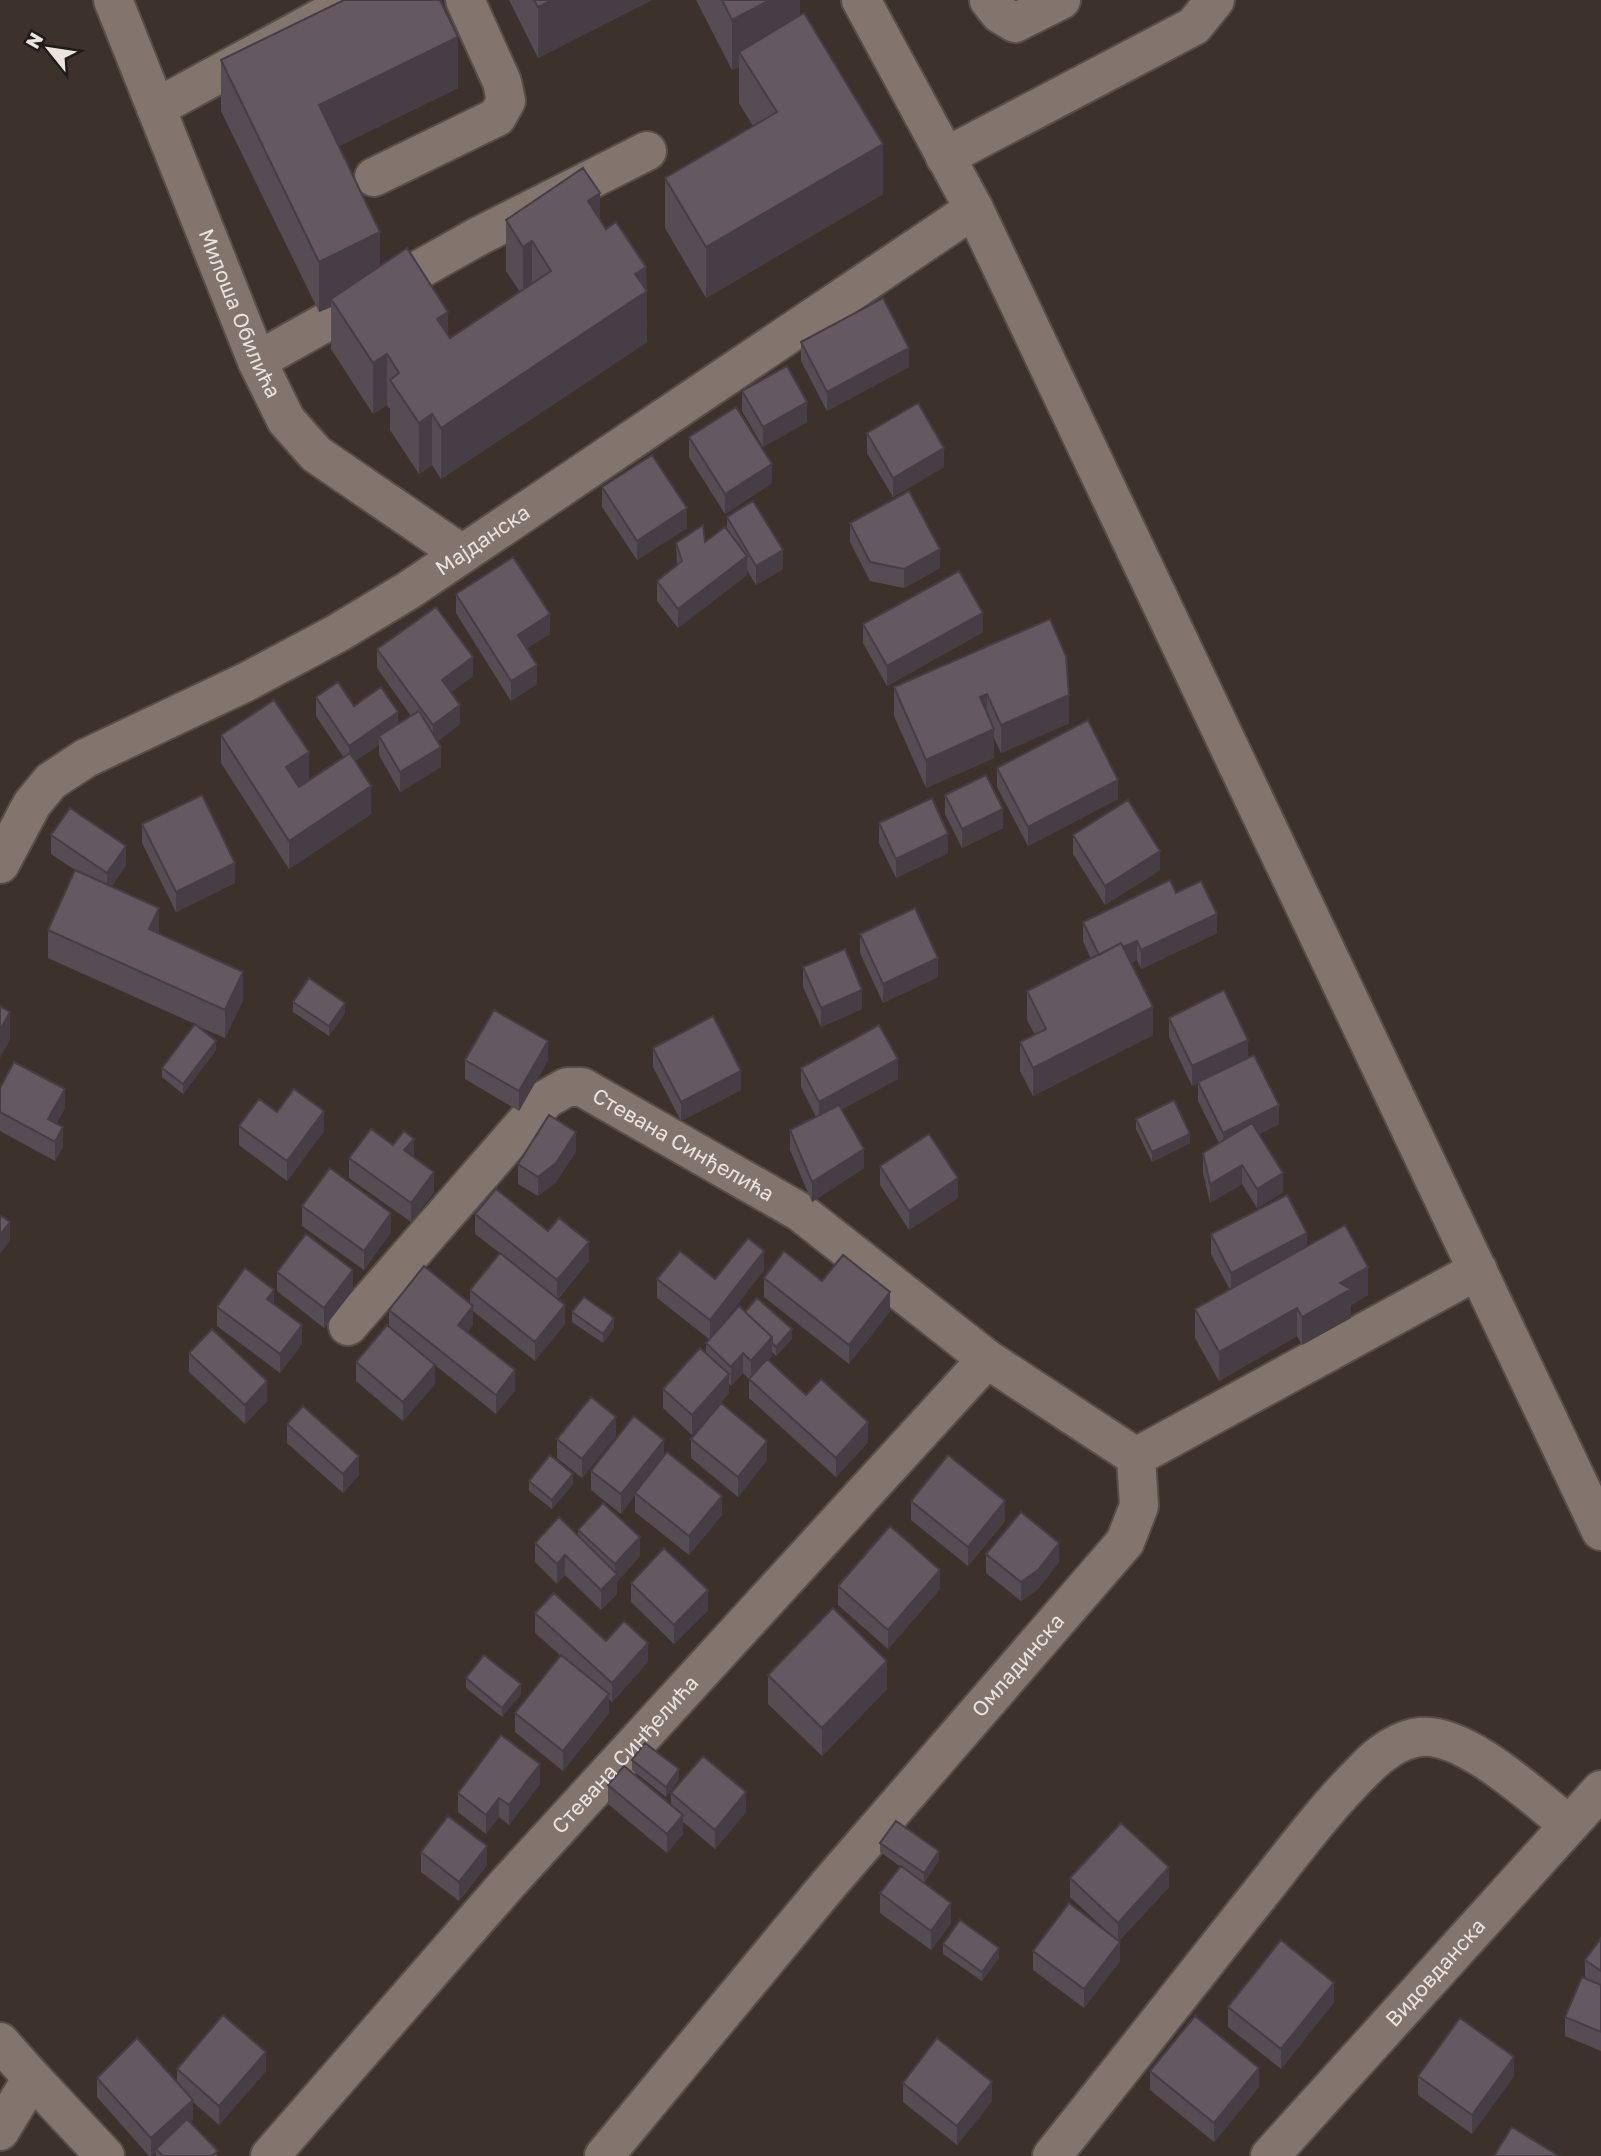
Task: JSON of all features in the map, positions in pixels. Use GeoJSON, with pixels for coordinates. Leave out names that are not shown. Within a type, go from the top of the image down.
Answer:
{"type":"FeatureCollection","features":[{"type":"Feature","properties":{"kind":"street","name":"Милоша Обилића"},"geometry":{"type":"LineString","coordinates":[[113,0],[257,361],[286,420],[316,454],[462,554]]}},
{"type":"Feature","properties":{"kind":"street"},"geometry":{"type":"LineString","coordinates":[[156,108],[354,0]]}},
{"type":"Feature","properties":{"kind":"street"},"geometry":{"type":"LineString","coordinates":[[374,177],[497,117],[506,102],[502,82],[465,0]]}},
{"type":"Feature","properties":{"kind":"street"},"geometry":{"type":"LineString","coordinates":[[861,0],[974,209],[1601,1531]]}},
{"type":"Feature","properties":{"kind":"street"},"geometry":{"type":"LineString","coordinates":[[989,0],[1000,14],[1014,23],[1061,0]]}},
{"type":"Feature","properties":{"kind":"street"},"geometry":{"type":"LineString","coordinates":[[946,157],[1194,26],[1215,0]]}},
{"type":"Feature","properties":{"kind":"street"},"geometry":{"type":"LineString","coordinates":[[257,361],[477,237],[647,151]]}},
{"type":"Feature","properties":{"kind":"street","name":"Мајданска"},"geometry":{"type":"LineString","coordinates":[[0,864],[32,804],[51,781],[86,758],[246,682],[336,634],[462,554],[974,209]]}},
{"type":"Feature","properties":{"kind":"street","name":"Стевана Синђелића"},"geometry":{"type":"LineString","coordinates":[[348,1326],[546,1099],[567,1087],[582,1087],[800,1212],[987,1359],[1136,1457]]}},
{"type":"Feature","properties":{"kind":"street"},"geometry":{"type":"LineString","coordinates":[[1136,1457],[1478,1270]]}},
{"type":"Feature","properties":{"kind":"street","name":"Стевана Синђелића"},"geometry":{"type":"LineString","coordinates":[[270,2156],[508,1883],[987,1359]]}},
{"type":"Feature","properties":{"kind":"street","name":"Омладинска"},"geometry":{"type":"LineString","coordinates":[[604,2156],[830,1883],[1125,1542],[1139,1506],[1136,1457]]}},
{"type":"Feature","properties":{"kind":"street"},"geometry":{"type":"LineString","coordinates":[[1052,2156],[1292,1855],[1366,1768],[1390,1748],[1418,1737],[1438,1737],[1457,1744],[1498,1770],[1568,1824]]}},
{"type":"Feature","properties":{"kind":"street","name":"Видовданска"},"geometry":{"type":"LineString","coordinates":[[1270,2156],[1601,1790]]}},
{"type":"Feature","properties":{"kind":"street"},"geometry":{"type":"LineString","coordinates":[[0,2042],[105,2156]]}},
{"type":"Feature","properties":{"kind":"street"},"geometry":{"type":"LineString","coordinates":[[0,2131],[32,2078]]}},
{"type":"Feature","properties":{"kind":"building"},"geometry":{"type":"Polygon","coordinates":[[[344,0],[440,0],[458,37],[319,105],[380,232],[319,262],[221,60],[344,0]]]}},
{"type":"Feature","properties":{"kind":"building"},"geometry":{"type":"Polygon","coordinates":[[[534,0],[552,0],[538,7],[534,0]]]}},
{"type":"Feature","properties":{"kind":"building"},"geometry":{"type":"Polygon","coordinates":[[[722,0],[770,0],[732,20],[722,0]]]}},
{"type":"Feature","properties":{"kind":"building"},"geometry":{"type":"Polygon","coordinates":[[[804,13],[883,144],[706,247],[665,178],[777,112],[739,52],[804,13]]]}},
{"type":"Feature","properties":{"kind":"building"},"geometry":{"type":"Polygon","coordinates":[[[583,168],[600,193],[588,201],[606,229],[616,222],[646,267],[635,274],[647,291],[441,428],[432,414],[419,423],[390,380],[399,373],[387,354],[373,363],[331,299],[407,248],[448,312],[437,319],[450,338],[551,271],[532,241],[523,247],[506,220],[583,168]]]}},
{"type":"Feature","properties":{"kind":"building"},"geometry":{"type":"Polygon","coordinates":[[[883,298],[909,348],[827,392],[801,342],[883,298]]]}},
{"type":"Feature","properties":{"kind":"building"},"geometry":{"type":"Polygon","coordinates":[[[787,366],[807,402],[763,427],[742,391],[787,366]]]}},
{"type":"Feature","properties":{"kind":"building"},"geometry":{"type":"Polygon","coordinates":[[[918,403],[944,448],[893,478],[867,433],[918,403]]]}},
{"type":"Feature","properties":{"kind":"building"},"geometry":{"type":"Polygon","coordinates":[[[736,407],[772,464],[725,494],[689,437],[736,407]]]}},
{"type":"Feature","properties":{"kind":"building"},"geometry":{"type":"Polygon","coordinates":[[[652,455],[687,508],[637,541],[602,487],[652,455]]]}},
{"type":"Feature","properties":{"kind":"building"},"geometry":{"type":"Polygon","coordinates":[[[909,491],[940,549],[904,569],[870,562],[850,523],[909,491]]]}},
{"type":"Feature","properties":{"kind":"building"},"geometry":{"type":"Polygon","coordinates":[[[753,501],[783,550],[756,566],[727,517],[753,501]]]}},
{"type":"Feature","properties":{"kind":"building"},"geometry":{"type":"Polygon","coordinates":[[[703,525],[705,542],[725,527],[747,556],[678,609],[657,581],[682,561],[676,543],[703,525]]]}},
{"type":"Feature","properties":{"kind":"building"},"geometry":{"type":"Polygon","coordinates":[[[513,557],[550,614],[518,635],[537,665],[511,681],[456,594],[513,557]]]}},
{"type":"Feature","properties":{"kind":"building"},"geometry":{"type":"Polygon","coordinates":[[[959,571],[983,613],[887,666],[863,624],[959,571]]]}},
{"type":"Feature","properties":{"kind":"building"},"geometry":{"type":"Polygon","coordinates":[[[436,607],[473,657],[442,680],[460,705],[433,725],[377,649],[436,607]]]}},
{"type":"Feature","properties":{"kind":"building"},"geometry":{"type":"Polygon","coordinates":[[[1050,619],[1066,656],[1069,695],[1001,725],[987,694],[980,697],[994,729],[926,760],[894,687],[1050,619]]]}},
{"type":"Feature","properties":{"kind":"building"},"geometry":{"type":"Polygon","coordinates":[[[338,682],[354,706],[381,687],[398,712],[349,746],[316,697],[338,682]]]}},
{"type":"Feature","properties":{"kind":"building"},"geometry":{"type":"Polygon","coordinates":[[[274,700],[309,752],[286,767],[299,787],[350,753],[371,786],[289,841],[221,735],[274,700]]]}},
{"type":"Feature","properties":{"kind":"building"},"geometry":{"type":"Polygon","coordinates":[[[419,711],[441,747],[400,772],[379,736],[419,711]]]}},
{"type":"Feature","properties":{"kind":"building"},"geometry":{"type":"Polygon","coordinates":[[[1088,720],[1118,780],[1028,827],[997,768],[1088,720]]]}},
{"type":"Feature","properties":{"kind":"building"},"geometry":{"type":"Polygon","coordinates":[[[986,775],[1003,809],[962,829],[945,795],[986,775]]]}},
{"type":"Feature","properties":{"kind":"building"},"geometry":{"type":"Polygon","coordinates":[[[202,795],[235,863],[176,892],[142,824],[202,795]]]}},
{"type":"Feature","properties":{"kind":"building"},"geometry":{"type":"Polygon","coordinates":[[[932,798],[948,834],[896,859],[879,823],[932,798]]]}},
{"type":"Feature","properties":{"kind":"building"},"geometry":{"type":"Polygon","coordinates":[[[1128,800],[1160,851],[1105,886],[1073,835],[1128,800]]]}},
{"type":"Feature","properties":{"kind":"building"},"geometry":{"type":"Polygon","coordinates":[[[70,808],[126,846],[107,873],[51,835],[70,808]]]}},
{"type":"Feature","properties":{"kind":"building"},"geometry":{"type":"Polygon","coordinates":[[[75,870],[159,908],[149,929],[243,972],[225,1010],[48,930],[75,870]]]}},
{"type":"Feature","properties":{"kind":"building"},"geometry":{"type":"Polygon","coordinates":[[[1170,880],[1176,893],[1201,881],[1217,914],[1141,950],[1137,941],[1123,947],[1121,943],[1099,955],[1083,922],[1170,880]]]}},
{"type":"Feature","properties":{"kind":"building"},"geometry":{"type":"Polygon","coordinates":[[[915,908],[938,958],[883,984],[860,934],[915,908]]]}},
{"type":"Feature","properties":{"kind":"building"},"geometry":{"type":"Polygon","coordinates":[[[1121,943],[1153,1007],[1033,1068],[1020,1042],[1046,1029],[1027,991],[1121,943]]]}},
{"type":"Feature","properties":{"kind":"building"},"geometry":{"type":"Polygon","coordinates":[[[845,949],[862,990],[821,1008],[803,967],[845,949]]]}},
{"type":"Feature","properties":{"kind":"building"},"geometry":{"type":"Polygon","coordinates":[[[309,978],[345,1003],[329,1026],[293,1002],[309,978]]]}},
{"type":"Feature","properties":{"kind":"building"},"geometry":{"type":"Polygon","coordinates":[[[1224,990],[1248,1040],[1192,1066],[1169,1018],[1224,990]]]}},
{"type":"Feature","properties":{"kind":"building"},"geometry":{"type":"Polygon","coordinates":[[[0,1006],[10,1012],[0,1030],[0,1006]]]}},
{"type":"Feature","properties":{"kind":"building"},"geometry":{"type":"Polygon","coordinates":[[[494,1010],[548,1041],[519,1091],[465,1060],[494,1010]]]}},
{"type":"Feature","properties":{"kind":"building"},"geometry":{"type":"Polygon","coordinates":[[[713,1016],[741,1071],[681,1102],[653,1048],[713,1016]]]}},
{"type":"Feature","properties":{"kind":"building"},"geometry":{"type":"Polygon","coordinates":[[[195,1024],[216,1041],[183,1084],[162,1068],[195,1024]]]}},
{"type":"Feature","properties":{"kind":"building"},"geometry":{"type":"Polygon","coordinates":[[[879,1025],[898,1059],[819,1102],[801,1068],[879,1025]]]}},
{"type":"Feature","properties":{"kind":"building"},"geometry":{"type":"Polygon","coordinates":[[[1254,1055],[1279,1105],[1223,1133],[1198,1082],[1254,1055]]]}},
{"type":"Feature","properties":{"kind":"building"},"geometry":{"type":"Polygon","coordinates":[[[14,1062],[65,1089],[48,1119],[63,1127],[55,1142],[0,1112],[0,1088],[14,1062]]]}},
{"type":"Feature","properties":{"kind":"building"},"geometry":{"type":"Polygon","coordinates":[[[294,1089],[324,1111],[287,1161],[239,1126],[259,1099],[277,1112],[294,1089]]]}},
{"type":"Feature","properties":{"kind":"building"},"geometry":{"type":"Polygon","coordinates":[[[1174,1100],[1190,1134],[1152,1152],[1136,1119],[1174,1100]]]}},
{"type":"Feature","properties":{"kind":"building"},"geometry":{"type":"Polygon","coordinates":[[[839,1105],[864,1149],[812,1182],[790,1130],[839,1105]]]}},
{"type":"Feature","properties":{"kind":"building"},"geometry":{"type":"Polygon","coordinates":[[[549,1115],[576,1132],[556,1163],[538,1177],[518,1164],[549,1115]]]}},
{"type":"Feature","properties":{"kind":"building"},"geometry":{"type":"Polygon","coordinates":[[[1252,1123],[1283,1173],[1257,1189],[1242,1165],[1210,1184],[1203,1153],[1252,1123]]]}},
{"type":"Feature","properties":{"kind":"building"},"geometry":{"type":"Polygon","coordinates":[[[371,1129],[393,1145],[404,1131],[414,1139],[404,1150],[434,1172],[411,1203],[349,1158],[371,1129]]]}},
{"type":"Feature","properties":{"kind":"building"},"geometry":{"type":"Polygon","coordinates":[[[929,1134],[958,1178],[909,1211],[880,1166],[929,1134]]]}},
{"type":"Feature","properties":{"kind":"building"},"geometry":{"type":"Polygon","coordinates":[[[330,1168],[391,1213],[364,1251],[302,1206],[330,1168]]]}},
{"type":"Feature","properties":{"kind":"building"},"geometry":{"type":"Polygon","coordinates":[[[496,1189],[548,1231],[559,1218],[589,1242],[557,1280],[475,1214],[496,1189]]]}},
{"type":"Feature","properties":{"kind":"building"},"geometry":{"type":"Polygon","coordinates":[[[1287,1195],[1307,1233],[1231,1273],[1211,1234],[1287,1195]]]}},
{"type":"Feature","properties":{"kind":"building"},"geometry":{"type":"Polygon","coordinates":[[[0,1215],[10,1222],[0,1235],[0,1215]]]}},
{"type":"Feature","properties":{"kind":"building"},"geometry":{"type":"Polygon","coordinates":[[[1345,1225],[1368,1267],[1340,1283],[1351,1289],[1302,1317],[1297,1308],[1219,1352],[1195,1309],[1345,1225]]]}},
{"type":"Feature","properties":{"kind":"building"},"geometry":{"type":"Polygon","coordinates":[[[306,1234],[353,1270],[324,1308],[277,1272],[306,1234]]]}},
{"type":"Feature","properties":{"kind":"building"},"geometry":{"type":"Polygon","coordinates":[[[748,1238],[764,1251],[710,1320],[657,1279],[680,1251],[715,1279],[748,1238]]]}},
{"type":"Feature","properties":{"kind":"building"},"geometry":{"type":"Polygon","coordinates":[[[784,1251],[822,1281],[843,1255],[890,1292],[849,1345],[764,1278],[784,1251]]]}},
{"type":"Feature","properties":{"kind":"building"},"geometry":{"type":"Polygon","coordinates":[[[500,1253],[565,1305],[535,1342],[470,1290],[500,1253]]]}},
{"type":"Feature","properties":{"kind":"building"},"geometry":{"type":"Polygon","coordinates":[[[424,1266],[473,1306],[458,1325],[515,1370],[496,1395],[389,1310],[424,1266]]]}},
{"type":"Feature","properties":{"kind":"building"},"geometry":{"type":"Polygon","coordinates":[[[245,1268],[274,1290],[267,1299],[302,1325],[280,1354],[217,1307],[245,1268]]]}},
{"type":"Feature","properties":{"kind":"building"},"geometry":{"type":"Polygon","coordinates":[[[584,1297],[614,1318],[603,1334],[572,1312],[584,1297]]]}},
{"type":"Feature","properties":{"kind":"building"},"geometry":{"type":"Polygon","coordinates":[[[757,1298],[792,1329],[776,1347],[772,1343],[772,1337],[745,1312],[757,1298]]]}},
{"type":"Feature","properties":{"kind":"building"},"geometry":{"type":"Polygon","coordinates":[[[739,1306],[772,1337],[751,1361],[743,1353],[731,1367],[706,1343],[739,1306]]]}},
{"type":"Feature","properties":{"kind":"building"},"geometry":{"type":"Polygon","coordinates":[[[387,1325],[435,1365],[403,1402],[356,1362],[387,1325]]]}},
{"type":"Feature","properties":{"kind":"building"},"geometry":{"type":"Polygon","coordinates":[[[212,1329],[267,1381],[245,1405],[189,1353],[212,1329]]]}},
{"type":"Feature","properties":{"kind":"building"},"geometry":{"type":"Polygon","coordinates":[[[700,1348],[729,1374],[692,1415],[663,1389],[700,1348]]]}},
{"type":"Feature","properties":{"kind":"building"},"geometry":{"type":"Polygon","coordinates":[[[767,1359],[806,1395],[821,1379],[868,1422],[836,1458],[749,1379],[767,1359]]]}},
{"type":"Feature","properties":{"kind":"building"},"geometry":{"type":"Polygon","coordinates":[[[591,1397],[616,1417],[582,1459],[557,1439],[591,1397]]]}},
{"type":"Feature","properties":{"kind":"building"},"geometry":{"type":"Polygon","coordinates":[[[721,1403],[767,1441],[738,1477],[691,1439],[721,1403]]]}},
{"type":"Feature","properties":{"kind":"building"},"geometry":{"type":"Polygon","coordinates":[[[303,1406],[359,1456],[343,1474],[287,1424],[303,1406]]]}},
{"type":"Feature","properties":{"kind":"building"},"geometry":{"type":"Polygon","coordinates":[[[634,1416],[664,1440],[621,1494],[591,1471],[634,1416]]]}},
{"type":"Feature","properties":{"kind":"building"},"geometry":{"type":"Polygon","coordinates":[[[667,1452],[722,1496],[689,1536],[635,1493],[667,1452]]]}},
{"type":"Feature","properties":{"kind":"building"},"geometry":{"type":"Polygon","coordinates":[[[550,1455],[573,1474],[552,1500],[529,1481],[550,1455]]]}},
{"type":"Feature","properties":{"kind":"building"},"geometry":{"type":"Polygon","coordinates":[[[948,1455],[1005,1501],[968,1547],[911,1501],[948,1455]]]}},
{"type":"Feature","properties":{"kind":"building"},"geometry":{"type":"Polygon","coordinates":[[[603,1503],[640,1537],[615,1564],[578,1530],[603,1503]]]}},
{"type":"Feature","properties":{"kind":"building"},"geometry":{"type":"Polygon","coordinates":[[[1021,1512],[1059,1543],[1038,1570],[1021,1582],[986,1554],[1021,1512]]]}},
{"type":"Feature","properties":{"kind":"building"},"geometry":{"type":"Polygon","coordinates":[[[559,1517],[617,1574],[601,1590],[565,1555],[557,1564],[535,1543],[559,1517]]]}},
{"type":"Feature","properties":{"kind":"building"},"geometry":{"type":"Polygon","coordinates":[[[890,1526],[940,1570],[888,1630],[838,1586],[890,1526]]]}},
{"type":"Feature","properties":{"kind":"building"},"geometry":{"type":"Polygon","coordinates":[[[664,1548],[708,1590],[674,1625],[631,1583],[664,1548]]]}},
{"type":"Feature","properties":{"kind":"building"},"geometry":{"type":"Polygon","coordinates":[[[554,1593],[606,1641],[624,1621],[648,1643],[612,1683],[535,1613],[554,1593]]]}},
{"type":"Feature","properties":{"kind":"building"},"geometry":{"type":"Polygon","coordinates":[[[833,1608],[887,1661],[822,1728],[768,1675],[833,1608]]]}},
{"type":"Feature","properties":{"kind":"building"},"geometry":{"type":"Polygon","coordinates":[[[484,1655],[521,1684],[502,1708],[466,1678],[484,1655]]]}},
{"type":"Feature","properties":{"kind":"building"},"geometry":{"type":"Polygon","coordinates":[[[561,1655],[609,1694],[563,1751],[515,1713],[561,1655]]]}},
{"type":"Feature","properties":{"kind":"building"},"geometry":{"type":"Polygon","coordinates":[[[501,1735],[540,1764],[509,1805],[499,1798],[486,1815],[458,1793],[501,1735]]]}},
{"type":"Feature","properties":{"kind":"building"},"geometry":{"type":"Polygon","coordinates":[[[645,1743],[679,1769],[666,1787],[632,1760],[645,1743]]]}},
{"type":"Feature","properties":{"kind":"building"},"geometry":{"type":"Polygon","coordinates":[[[703,1756],[746,1792],[715,1830],[671,1793],[703,1756]]]}},
{"type":"Feature","properties":{"kind":"building"},"geometry":{"type":"Polygon","coordinates":[[[624,1766],[683,1815],[667,1834],[608,1785],[624,1766]]]}},
{"type":"Feature","properties":{"kind":"building"},"geometry":{"type":"Polygon","coordinates":[[[448,1816],[487,1846],[459,1882],[421,1852],[448,1816]]]}},
{"type":"Feature","properties":{"kind":"building"},"geometry":{"type":"Polygon","coordinates":[[[896,1821],[939,1851],[924,1873],[880,1843],[896,1821]]]}},
{"type":"Feature","properties":{"kind":"building"},"geometry":{"type":"Polygon","coordinates":[[[1121,1823],[1169,1867],[1118,1923],[1070,1878],[1121,1823]]]}},
{"type":"Feature","properties":{"kind":"building"},"geometry":{"type":"Polygon","coordinates":[[[901,1866],[951,1903],[931,1931],[880,1893],[901,1866]]]}},
{"type":"Feature","properties":{"kind":"building"},"geometry":{"type":"Polygon","coordinates":[[[1069,1903],[1120,1942],[1084,1989],[1033,1951],[1069,1903]]]}},
{"type":"Feature","properties":{"kind":"building"},"geometry":{"type":"Polygon","coordinates":[[[960,1920],[999,1948],[982,1972],[943,1944],[960,1920]]]}},
{"type":"Feature","properties":{"kind":"building"},"geometry":{"type":"Polygon","coordinates":[[[1601,1938],[1601,1971],[1585,1960],[1601,1938]]]}},
{"type":"Feature","properties":{"kind":"building"},"geometry":{"type":"Polygon","coordinates":[[[1281,1940],[1334,1983],[1281,2049],[1228,2007],[1281,1940]]]}},
{"type":"Feature","properties":{"kind":"building"},"geometry":{"type":"Polygon","coordinates":[[[1582,1977],[1601,1985],[1601,2032],[1565,2017],[1582,1977]]]}},
{"type":"Feature","properties":{"kind":"building"},"geometry":{"type":"Polygon","coordinates":[[[223,2015],[266,2052],[219,2106],[177,2069],[223,2015]]]}},
{"type":"Feature","properties":{"kind":"building"},"geometry":{"type":"Polygon","coordinates":[[[1195,2016],[1259,2068],[1214,2123],[1150,2071],[1195,2016]]]}},
{"type":"Feature","properties":{"kind":"building"},"geometry":{"type":"Polygon","coordinates":[[[1460,2018],[1514,2057],[1472,2115],[1418,2076],[1460,2018]]]}},
{"type":"Feature","properties":{"kind":"building"},"geometry":{"type":"Polygon","coordinates":[[[137,2038],[193,2100],[151,2138],[97,2078],[137,2038]]]}},
{"type":"Feature","properties":{"kind":"building"},"geometry":{"type":"Polygon","coordinates":[[[937,2038],[992,2082],[957,2126],[903,2083],[937,2038]]]}},
{"type":"Feature","properties":{"kind":"building"},"geometry":{"type":"Polygon","coordinates":[[[187,2119],[218,2151],[212,2156],[163,2156],[156,2149],[187,2119]]]}},
{"type":"Feature","properties":{"kind":"building"},"geometry":{"type":"Polygon","coordinates":[[[1512,2127],[1559,2156],[1494,2156],[1512,2127]]]}}]}
